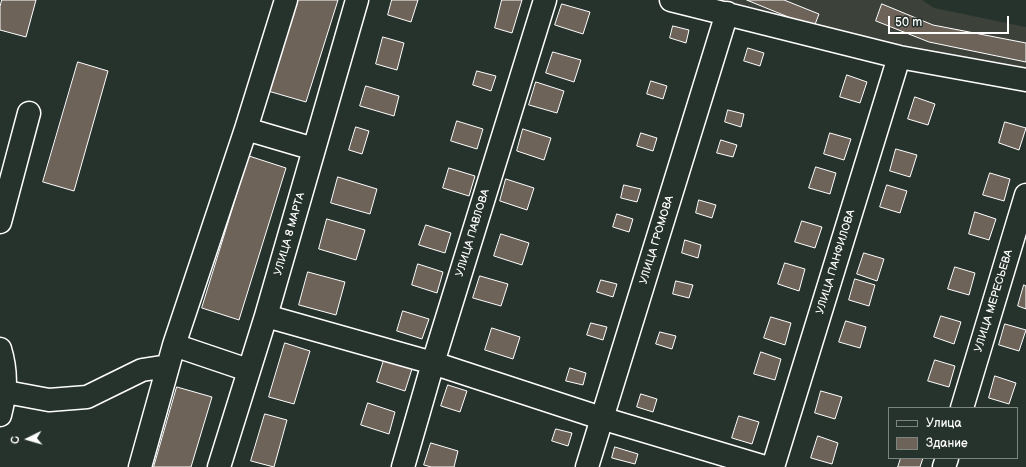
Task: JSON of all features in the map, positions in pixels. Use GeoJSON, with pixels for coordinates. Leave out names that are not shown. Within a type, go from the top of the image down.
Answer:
{"type":"FeatureCollection","features":[{"type":"Feature","properties":{"kind":"street"},"geometry":{"type":"LineString","coordinates":[[140,467],[171,355],[246,129],[286,0]]}},
{"type":"Feature","properties":{"kind":"street","name":"УЛИЦА 8 МАРТА"},"geometry":{"type":"LineString","coordinates":[[219,467],[266,316],[357,0]]}},
{"type":"Feature","properties":{"kind":"street","name":"УЛИЦА ПАВЛОВА"},"geometry":{"type":"LineString","coordinates":[[403,467],[433,363],[545,0]]}},
{"type":"Feature","properties":{"kind":"street"},"geometry":{"type":"LineString","coordinates":[[671,0],[899,57],[1026,80]]}},
{"type":"Feature","properties":{"kind":"street","name":"УЛИЦА ГРОМОВА"},"geometry":{"type":"LineString","coordinates":[[587,467],[727,13]]}},
{"type":"Feature","properties":{"kind":"street","name":"УЛИЦА ПАНФИЛОВА"},"geometry":{"type":"LineString","coordinates":[[773,467],[899,57]]}},
{"type":"Feature","properties":{"kind":"street"},"geometry":{"type":"LineString","coordinates":[[0,222],[29,113]]}},
{"type":"Feature","properties":{"kind":"street"},"geometry":{"type":"LineString","coordinates":[[246,129],[314,148]]}},
{"type":"Feature","properties":{"kind":"street","name":"УЛИЦА МЕРЕСЬЕВА"},"geometry":{"type":"LineString","coordinates":[[962,407],[1026,195]]}},
{"type":"Feature","properties":{"kind":"street"},"geometry":{"type":"LineString","coordinates":[[266,316],[433,363],[601,418],[765,467]]}},
{"type":"Feature","properties":{"kind":"street"},"geometry":{"type":"LineString","coordinates":[[0,350],[3,358],[6,392],[0,415]]}},
{"type":"Feature","properties":{"kind":"street"},"geometry":{"type":"LineString","coordinates":[[6,392],[49,400],[87,397],[171,355],[248,370]]}},
{"type":"Feature","properties":{"kind":"shaded area"},"geometry":{"type":"Polygon","coordinates":[[[712,0],[922,0],[934,8],[1026,27],[1026,70],[810,27],[712,0]]]}},
{"type":"Feature","properties":{"kind":"building"},"geometry":{"type":"Polygon","coordinates":[[[2,0],[36,0],[26,37],[0,30],[0,7],[2,0]]]}},
{"type":"Feature","properties":{"kind":"building"},"geometry":{"type":"Polygon","coordinates":[[[296,0],[338,0],[306,102],[268,91],[296,0]]]}},
{"type":"Feature","properties":{"kind":"building"},"geometry":{"type":"Polygon","coordinates":[[[392,0],[418,0],[411,22],[388,15],[392,0]]]}},
{"type":"Feature","properties":{"kind":"building"},"geometry":{"type":"Polygon","coordinates":[[[502,0],[522,0],[512,33],[495,28],[502,0]]]}},
{"type":"Feature","properties":{"kind":"building"},"geometry":{"type":"Polygon","coordinates":[[[747,0],[784,0],[819,14],[814,27],[747,0]]]}},
{"type":"Feature","properties":{"kind":"building"},"geometry":{"type":"Polygon","coordinates":[[[562,4],[590,12],[583,34],[555,25],[562,4]]]}},
{"type":"Feature","properties":{"kind":"building"},"geometry":{"type":"Polygon","coordinates":[[[882,4],[933,25],[1026,43],[1026,62],[929,42],[876,21],[882,4]]]}},
{"type":"Feature","properties":{"kind":"building"},"geometry":{"type":"Polygon","coordinates":[[[673,26],[689,30],[686,43],[670,38],[673,26]]]}},
{"type":"Feature","properties":{"kind":"building"},"geometry":{"type":"Polygon","coordinates":[[[383,37],[404,43],[397,70],[376,64],[383,37]]]}},
{"type":"Feature","properties":{"kind":"building"},"geometry":{"type":"Polygon","coordinates":[[[748,48],[764,53],[760,66],[744,61],[748,48]]]}},
{"type":"Feature","properties":{"kind":"building"},"geometry":{"type":"Polygon","coordinates":[[[553,52],[581,60],[574,82],[546,73],[553,52]]]}},
{"type":"Feature","properties":{"kind":"building"},"geometry":{"type":"Polygon","coordinates":[[[78,62],[108,71],[74,191],[43,182],[78,62]]]}},
{"type":"Feature","properties":{"kind":"building"},"geometry":{"type":"Polygon","coordinates":[[[477,71],[496,76],[491,91],[473,85],[477,71]]]}},
{"type":"Feature","properties":{"kind":"building"},"geometry":{"type":"Polygon","coordinates":[[[847,75],[867,82],[860,103],[840,97],[847,75]]]}},
{"type":"Feature","properties":{"kind":"building"},"geometry":{"type":"Polygon","coordinates":[[[651,81],[667,86],[663,99],[647,94],[651,81]]]}},
{"type":"Feature","properties":{"kind":"building"},"geometry":{"type":"Polygon","coordinates":[[[536,82],[564,91],[557,113],[529,105],[536,82]]]}},
{"type":"Feature","properties":{"kind":"building"},"geometry":{"type":"Polygon","coordinates":[[[366,86],[399,96],[394,116],[360,106],[366,86]]]}},
{"type":"Feature","properties":{"kind":"building"},"geometry":{"type":"Polygon","coordinates":[[[915,97],[935,104],[928,125],[908,119],[915,97]]]}},
{"type":"Feature","properties":{"kind":"building"},"geometry":{"type":"Polygon","coordinates":[[[728,110],[744,114],[741,127],[725,122],[728,110]]]}},
{"type":"Feature","properties":{"kind":"building"},"geometry":{"type":"Polygon","coordinates":[[[457,121],[483,129],[477,149],[451,141],[457,121]]]}},
{"type":"Feature","properties":{"kind":"building"},"geometry":{"type":"Polygon","coordinates":[[[1005,122],[1026,128],[1019,150],[999,143],[1005,122]]]}},
{"type":"Feature","properties":{"kind":"building"},"geometry":{"type":"Polygon","coordinates":[[[356,127],[369,131],[362,154],[349,150],[356,127]]]}},
{"type":"Feature","properties":{"kind":"building"},"geometry":{"type":"Polygon","coordinates":[[[523,129],[551,138],[544,160],[517,151],[523,129]]]}},
{"type":"Feature","properties":{"kind":"building"},"geometry":{"type":"Polygon","coordinates":[[[641,133],[657,138],[653,151],[637,146],[641,133]]]}},
{"type":"Feature","properties":{"kind":"building"},"geometry":{"type":"Polygon","coordinates":[[[830,133],[851,139],[844,160],[824,154],[830,133]]]}},
{"type":"Feature","properties":{"kind":"building"},"geometry":{"type":"Polygon","coordinates":[[[721,140],[737,145],[733,157],[717,153],[721,140]]]}},
{"type":"Feature","properties":{"kind":"building"},"geometry":{"type":"Polygon","coordinates":[[[896,149],[917,155],[910,177],[890,171],[896,149]]]}},
{"type":"Feature","properties":{"kind":"building"},"geometry":{"type":"Polygon","coordinates":[[[249,156],[286,168],[239,320],[202,308],[249,156]]]}},
{"type":"Feature","properties":{"kind":"building"},"geometry":{"type":"Polygon","coordinates":[[[816,167],[836,173],[830,194],[809,188],[816,167]]]}},
{"type":"Feature","properties":{"kind":"building"},"geometry":{"type":"Polygon","coordinates":[[[449,168],[475,176],[469,196],[443,188],[449,168]]]}},
{"type":"Feature","properties":{"kind":"building"},"geometry":{"type":"Polygon","coordinates":[[[990,173],[1010,179],[1004,201],[983,195],[990,173]]]}},
{"type":"Feature","properties":{"kind":"building"},"geometry":{"type":"Polygon","coordinates":[[[338,177],[377,189],[370,214],[331,203],[338,177]]]}},
{"type":"Feature","properties":{"kind":"building"},"geometry":{"type":"Polygon","coordinates":[[[506,179],[534,188],[527,210],[500,201],[506,179]]]}},
{"type":"Feature","properties":{"kind":"building"},"geometry":{"type":"Polygon","coordinates":[[[624,185],[641,189],[637,202],[621,198],[624,185]]]}},
{"type":"Feature","properties":{"kind":"building"},"geometry":{"type":"Polygon","coordinates":[[[887,185],[907,191],[900,213],[880,207],[887,185]]]}},
{"type":"Feature","properties":{"kind":"building"},"geometry":{"type":"Polygon","coordinates":[[[699,200],[716,205],[712,218],[696,213],[699,200]]]}},
{"type":"Feature","properties":{"kind":"building"},"geometry":{"type":"Polygon","coordinates":[[[975,212],[996,219],[989,240],[969,234],[975,212]]]}},
{"type":"Feature","properties":{"kind":"building"},"geometry":{"type":"Polygon","coordinates":[[[617,214],[633,219],[629,232],[613,227],[617,214]]]}},
{"type":"Feature","properties":{"kind":"building"},"geometry":{"type":"Polygon","coordinates":[[[327,219],[365,230],[356,260],[319,249],[327,219]]]}},
{"type":"Feature","properties":{"kind":"building"},"geometry":{"type":"Polygon","coordinates":[[[802,221],[822,227],[815,248],[795,242],[802,221]]]}},
{"type":"Feature","properties":{"kind":"building"},"geometry":{"type":"Polygon","coordinates":[[[426,225],[451,233],[445,253],[419,245],[426,225]]]}},
{"type":"Feature","properties":{"kind":"building"},"geometry":{"type":"Polygon","coordinates":[[[501,234],[529,243],[522,265],[494,256],[501,234]]]}},
{"type":"Feature","properties":{"kind":"building"},"geometry":{"type":"Polygon","coordinates":[[[685,240],[701,245],[698,258],[682,253],[685,240]]]}},
{"type":"Feature","properties":{"kind":"building"},"geometry":{"type":"Polygon","coordinates":[[[864,253],[884,259],[877,281],[857,274],[864,253]]]}},
{"type":"Feature","properties":{"kind":"building"},"geometry":{"type":"Polygon","coordinates":[[[785,263],[805,269],[799,291],[778,284],[785,263]]]}},
{"type":"Feature","properties":{"kind":"building"},"geometry":{"type":"Polygon","coordinates":[[[418,264],[443,272],[437,293],[412,285],[418,264]]]}},
{"type":"Feature","properties":{"kind":"building"},"geometry":{"type":"Polygon","coordinates":[[[955,267],[975,273],[969,295],[948,289],[955,267]]]}},
{"type":"Feature","properties":{"kind":"building"},"geometry":{"type":"Polygon","coordinates":[[[308,272],[345,282],[336,315],[299,305],[308,272]]]}},
{"type":"Feature","properties":{"kind":"building"},"geometry":{"type":"Polygon","coordinates":[[[480,276],[508,284],[501,306],[473,298],[480,276]]]}},
{"type":"Feature","properties":{"kind":"building"},"geometry":{"type":"Polygon","coordinates":[[[855,279],[875,285],[869,306],[849,300],[855,279]]]}},
{"type":"Feature","properties":{"kind":"building"},"geometry":{"type":"Polygon","coordinates":[[[601,280],[617,284],[613,297],[597,292],[601,280]]]}},
{"type":"Feature","properties":{"kind":"building"},"geometry":{"type":"Polygon","coordinates":[[[676,281],[693,285],[689,298],[673,294],[676,281]]]}},
{"type":"Feature","properties":{"kind":"building"},"geometry":{"type":"Polygon","coordinates":[[[1024,285],[1026,286],[1026,309],[1018,306],[1024,285]]]}},
{"type":"Feature","properties":{"kind":"building"},"geometry":{"type":"Polygon","coordinates":[[[403,311],[429,319],[422,339],[397,331],[403,311]]]}},
{"type":"Feature","properties":{"kind":"building"},"geometry":{"type":"Polygon","coordinates":[[[941,316],[961,322],[954,344],[934,337],[941,316]]]}},
{"type":"Feature","properties":{"kind":"building"},"geometry":{"type":"Polygon","coordinates":[[[771,317],[791,323],[785,345],[764,338],[771,317]]]}},
{"type":"Feature","properties":{"kind":"building"},"geometry":{"type":"Polygon","coordinates":[[[846,321],[866,327],[860,348],[839,342],[846,321]]]}},
{"type":"Feature","properties":{"kind":"building"},"geometry":{"type":"Polygon","coordinates":[[[591,323],[607,327],[603,340],[587,335],[591,323]]]}},
{"type":"Feature","properties":{"kind":"building"},"geometry":{"type":"Polygon","coordinates":[[[1005,324],[1026,330],[1019,351],[999,345],[1005,324]]]}},
{"type":"Feature","properties":{"kind":"building"},"geometry":{"type":"Polygon","coordinates":[[[492,328],[520,337],[513,359],[485,350],[492,328]]]}},
{"type":"Feature","properties":{"kind":"building"},"geometry":{"type":"Polygon","coordinates":[[[660,332],[676,336],[672,349],[656,344],[660,332]]]}},
{"type":"Feature","properties":{"kind":"building"},"geometry":{"type":"Polygon","coordinates":[[[285,343],[310,351],[294,404],[269,397],[285,343]]]}},
{"type":"Feature","properties":{"kind":"building"},"geometry":{"type":"Polygon","coordinates":[[[761,352],[781,359],[775,380],[754,374],[761,352]]]}},
{"type":"Feature","properties":{"kind":"building"},"geometry":{"type":"Polygon","coordinates":[[[384,360],[412,369],[405,391],[377,382],[384,360]]]}},
{"type":"Feature","properties":{"kind":"building"},"geometry":{"type":"Polygon","coordinates":[[[935,360],[955,366],[949,387],[928,381],[935,360]]]}},
{"type":"Feature","properties":{"kind":"building"},"geometry":{"type":"Polygon","coordinates":[[[570,368],[586,373],[583,385],[566,381],[570,368]]]}},
{"type":"Feature","properties":{"kind":"building"},"geometry":{"type":"Polygon","coordinates":[[[995,376],[1016,383],[1009,404],[989,398],[995,376]]]}},
{"type":"Feature","properties":{"kind":"building"},"geometry":{"type":"Polygon","coordinates":[[[448,385],[467,391],[460,412],[441,406],[448,385]]]}},
{"type":"Feature","properties":{"kind":"building"},"geometry":{"type":"Polygon","coordinates":[[[177,387],[212,397],[191,467],[154,467],[177,387]]]}},
{"type":"Feature","properties":{"kind":"building"},"geometry":{"type":"Polygon","coordinates":[[[821,391],[842,397],[835,419],[815,413],[821,391]]]}},
{"type":"Feature","properties":{"kind":"building"},"geometry":{"type":"Polygon","coordinates":[[[641,394],[657,399],[653,412],[637,407],[641,394]]]}},
{"type":"Feature","properties":{"kind":"building"},"geometry":{"type":"Polygon","coordinates":[[[368,403],[395,412],[389,434],[361,425],[368,403]]]}},
{"type":"Feature","properties":{"kind":"building"},"geometry":{"type":"Polygon","coordinates":[[[265,414],[287,420],[274,467],[251,461],[265,414]]]}},
{"type":"Feature","properties":{"kind":"building"},"geometry":{"type":"Polygon","coordinates":[[[739,416],[759,422],[752,444],[732,438],[739,416]]]}},
{"type":"Feature","properties":{"kind":"building"},"geometry":{"type":"Polygon","coordinates":[[[556,429],[572,433],[568,446],[552,441],[556,429]]]}},
{"type":"Feature","properties":{"kind":"building"},"geometry":{"type":"Polygon","coordinates":[[[818,436],[838,443],[832,464],[811,458],[818,436]]]}},
{"type":"Feature","properties":{"kind":"building"},"geometry":{"type":"Polygon","coordinates":[[[431,443],[458,451],[454,467],[431,467],[424,465],[431,443]]]}},
{"type":"Feature","properties":{"kind":"building"},"geometry":{"type":"Polygon","coordinates":[[[615,447],[638,454],[635,464],[612,458],[615,447]]]}},
{"type":"Feature","properties":{"kind":"building"},"geometry":{"type":"Polygon","coordinates":[[[901,459],[923,459],[920,467],[898,467],[901,459]]]}}]}
